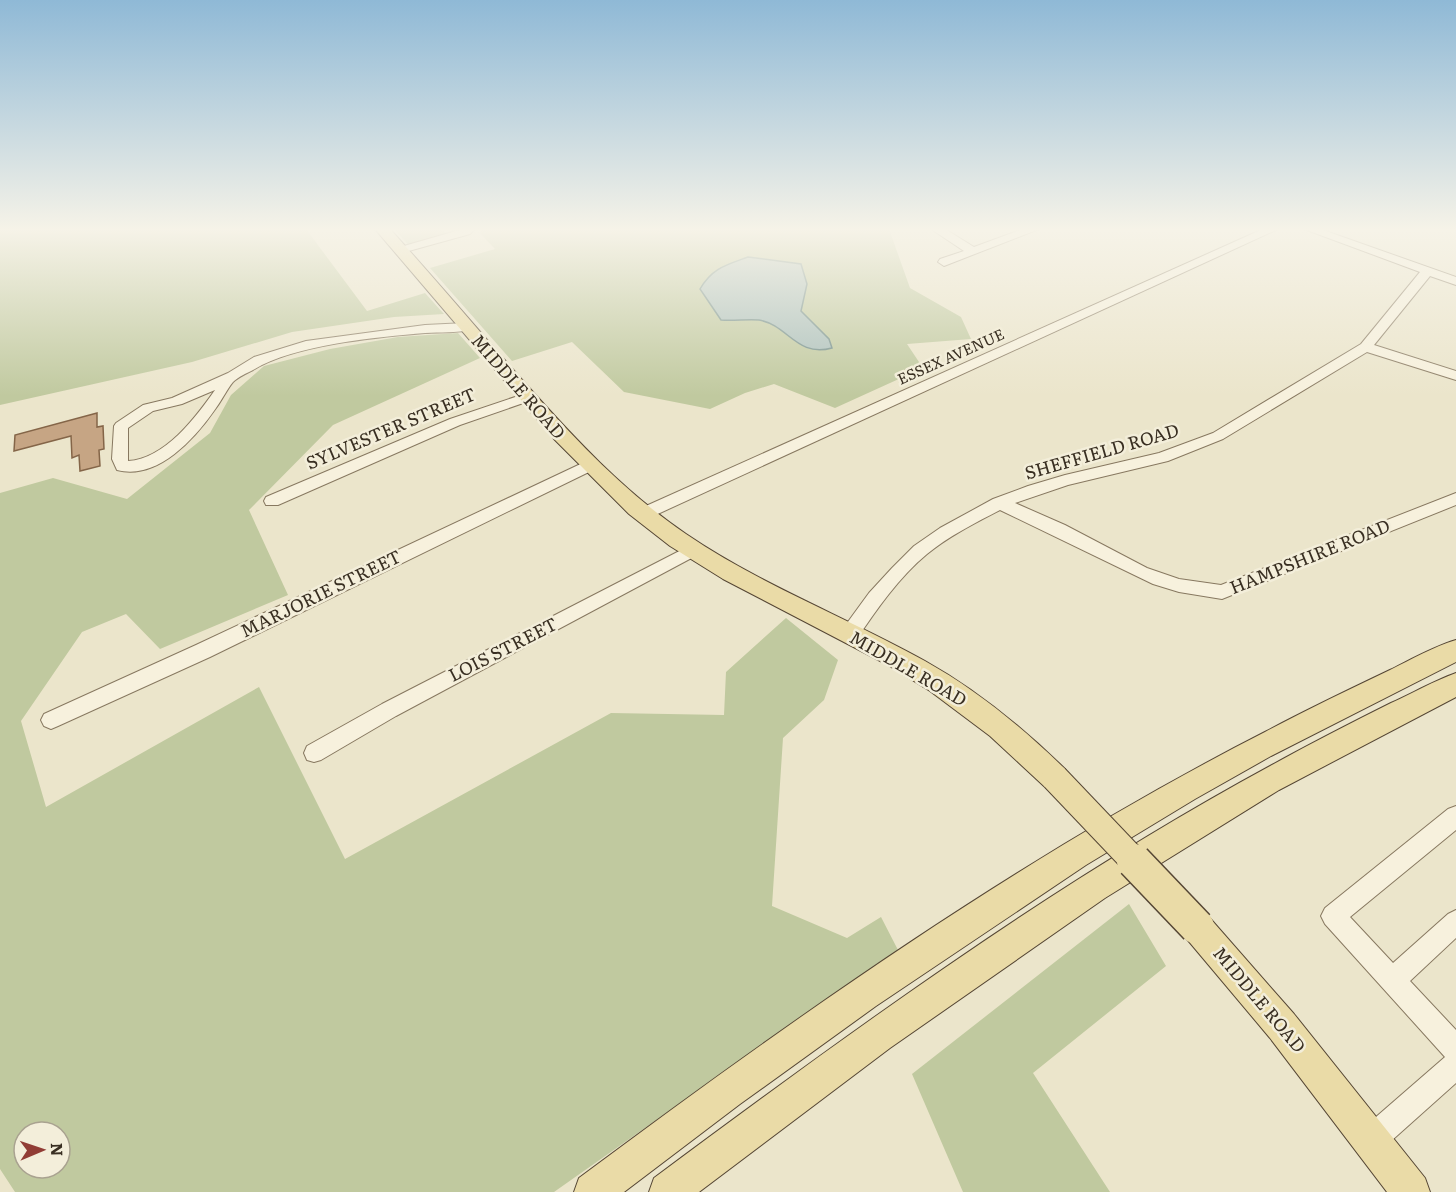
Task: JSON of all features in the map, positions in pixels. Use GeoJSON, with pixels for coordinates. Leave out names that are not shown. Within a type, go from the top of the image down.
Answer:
{"type":"FeatureCollection","features":[{"type":"Feature","properties":{"kind":"main road","name":"MIDDLE ROAD"},"geometry":{"type":"LineString","coordinates":[[430,285],[589,465],[643,514],[693,550],[744,581],[898,659],[966,702],[1020,744],[1197,927],[1275,1017],[1411,1192]]}},
{"type":"Feature","properties":{"kind":"main road"},"geometry":{"type":"LineString","coordinates":[[592,1192],[799,1040],[1027,886],[1203,779],[1315,718],[1456,650]]}},
{"type":"Feature","properties":{"kind":"main road"},"geometry":{"type":"LineString","coordinates":[[668,1192],[839,1062],[867,1045],[989,957],[1112,876],[1243,796],[1456,684]]}},
{"type":"Feature","properties":{"kind":"street","name":"ESSEX AVENUE"},"geometry":{"type":"LineString","coordinates":[[643,514],[1149,285]]}},
{"type":"Feature","properties":{"kind":"street","name":"SHEFFIELD ROAD"},"geometry":{"type":"LineString","coordinates":[[849,635],[875,598],[920,550],[946,532],[999,503],[1065,480],[1163,457],[1218,436],[1366,347],[1416,285]]}},
{"type":"Feature","properties":{"kind":"street"},"geometry":{"type":"LineString","coordinates":[[228,379],[198,422],[175,444],[143,465],[123,465],[120,459],[121,426],[148,408],[177,401],[228,379],[259,360],[311,344],[425,329],[466,327]]}},
{"type":"Feature","properties":{"kind":"street"},"geometry":{"type":"LineString","coordinates":[[1366,347],[1456,376]]}},
{"type":"Feature","properties":{"kind":"street","name":"SYLVESTER STREET"},"geometry":{"type":"LineString","coordinates":[[272,501],[455,422],[528,397]]}},
{"type":"Feature","properties":{"kind":"street","name":"MARJORIE STREET"},"geometry":{"type":"LineString","coordinates":[[51,720],[203,651],[589,465]]}},
{"type":"Feature","properties":{"kind":"street","name":"HAMPSHIRE ROAD"},"geometry":{"type":"LineString","coordinates":[[999,503],[1064,532],[1143,575],[1192,591],[1222,592],[1456,499]]}},
{"type":"Feature","properties":{"kind":"street","name":"LOIS STREET"},"geometry":{"type":"LineString","coordinates":[[314,753],[400,704],[693,550]]}},
{"type":"Feature","properties":{"kind":"street"},"geometry":{"type":"LineString","coordinates":[[1456,816],[1333,916],[1456,1049]]}},
{"type":"Feature","properties":{"kind":"street"},"geometry":{"type":"LineString","coordinates":[[1393,980],[1456,922]]}},
{"type":"Feature","properties":{"kind":"street"},"geometry":{"type":"LineString","coordinates":[[1371,1140],[1456,1065]]}},
{"type":"Feature","properties":{"kind":"green space"},"geometry":{"type":"Polygon","coordinates":[[[0,285],[347,285],[367,311],[425,293],[444,314],[394,317],[292,332],[192,362],[0,405],[0,285]]]}},
{"type":"Feature","properties":{"kind":"green space"},"geometry":{"type":"Polygon","coordinates":[[[445,285],[753,285],[760,320],[829,339],[801,311],[807,285],[909,285],[910,288],[961,317],[971,339],[907,344],[923,368],[835,408],[774,384],[745,393],[710,409],[624,392],[572,342],[512,361],[445,285]]]}},
{"type":"Feature","properties":{"kind":"green space"},"geometry":{"type":"Polygon","coordinates":[[[458,333],[480,358],[333,425],[249,510],[288,595],[160,649],[126,614],[82,632],[21,721],[46,807],[259,687],[345,859],[611,713],[724,715],[726,672],[786,618],[838,660],[824,700],[783,738],[772,906],[847,938],[881,917],[898,950],[554,1192],[15,1192],[0,1169],[0,493],[53,478],[127,499],[210,433],[231,395],[264,366],[330,349],[398,337],[458,333]]]}},
{"type":"Feature","properties":{"kind":"green space"},"geometry":{"type":"Polygon","coordinates":[[[1129,904],[1166,966],[1033,1073],[1110,1192],[963,1192],[912,1074],[1129,904]]]}},
{"type":"Feature","properties":{"kind":"shaded area"},"geometry":{"type":"Polygon","coordinates":[[[703,285],[807,285],[801,311],[829,339],[832,348],[810,349],[778,328],[759,320],[721,320],[700,289],[703,285]]]}},
{"type":"Feature","properties":{"kind":"building"},"geometry":{"type":"Polygon","coordinates":[[[97,413],[97,427],[103,426],[104,449],[99,450],[100,466],[80,471],[79,455],[72,458],[71,436],[14,451],[15,435],[97,413]]]}}]}
